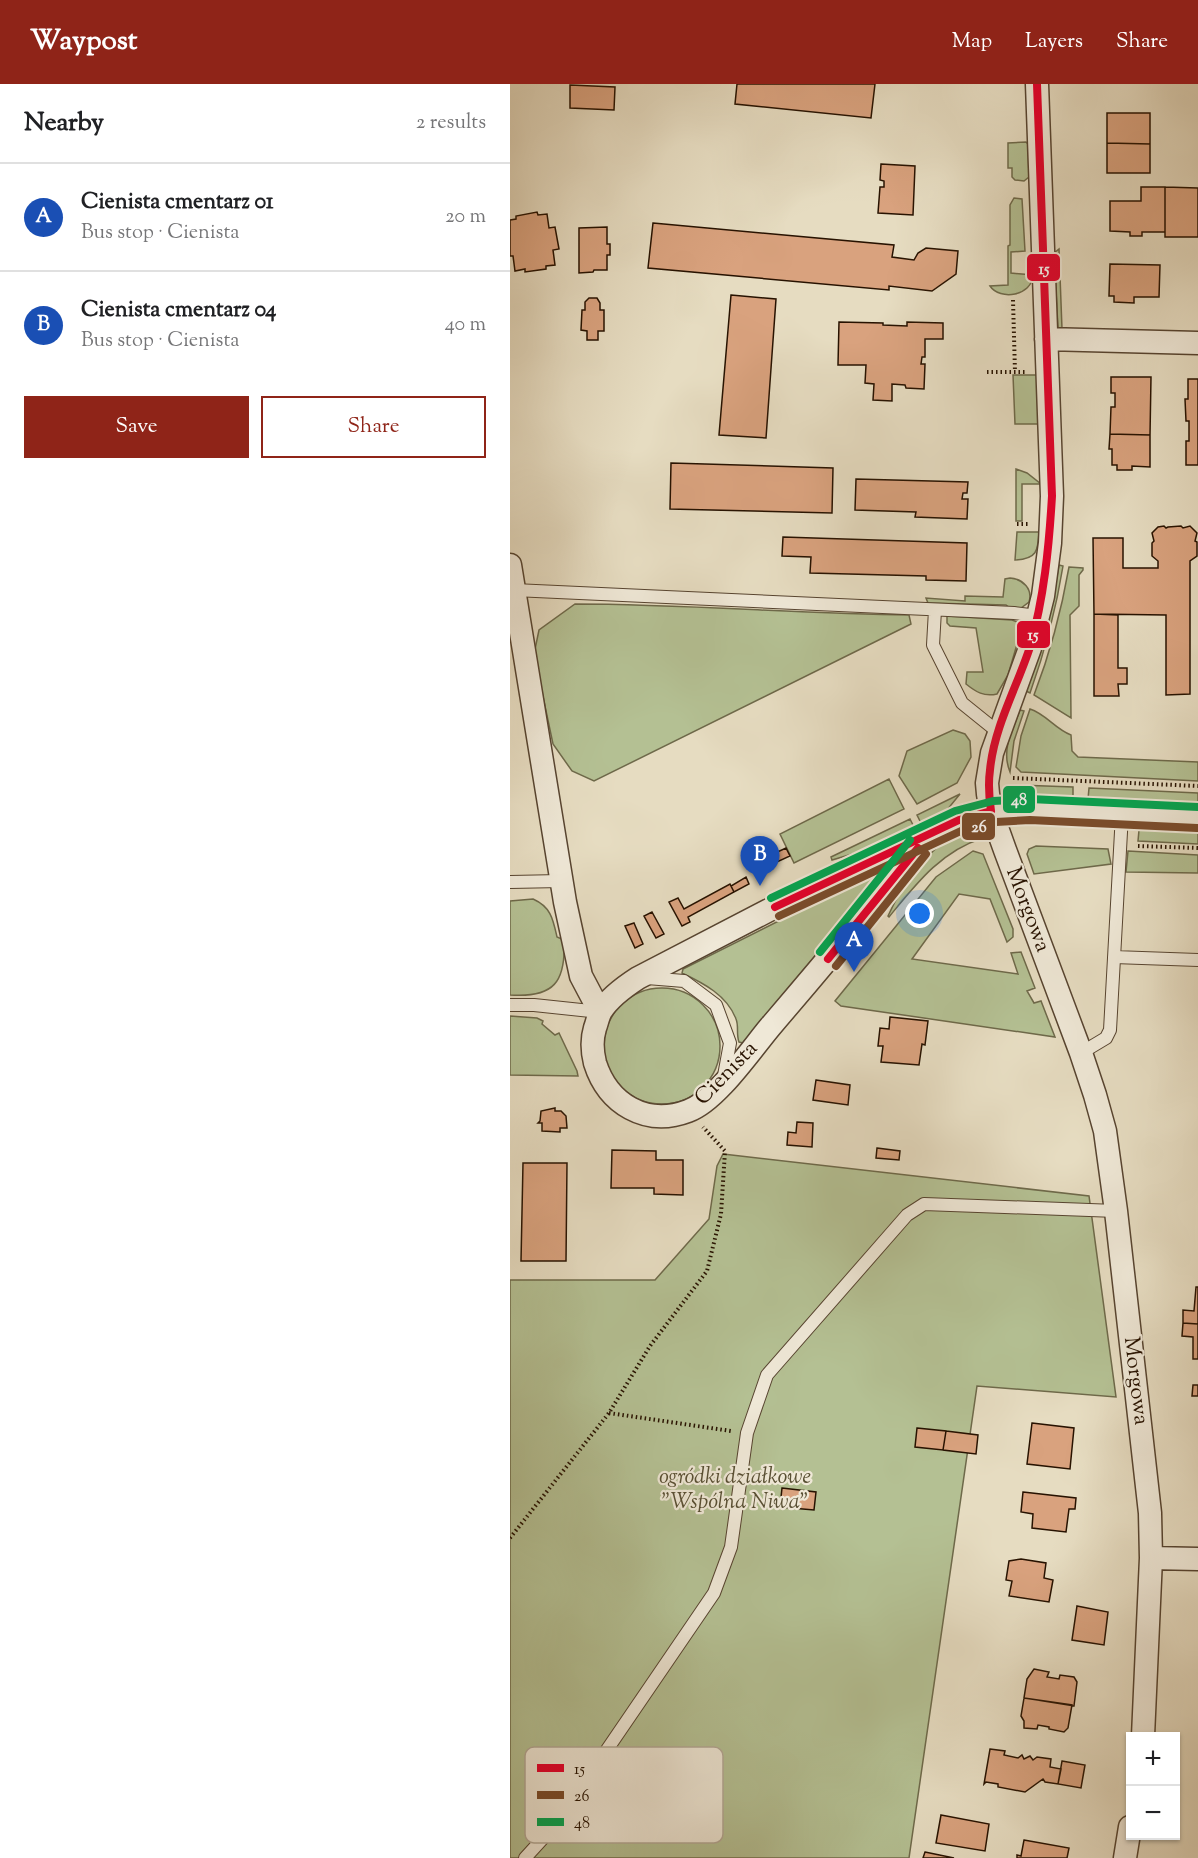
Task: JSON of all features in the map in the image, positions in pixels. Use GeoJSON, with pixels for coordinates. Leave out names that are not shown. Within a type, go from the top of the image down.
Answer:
{"type":"FeatureCollection","features":[{"type":"Feature","properties":{"kind":"street","name":"Morgowa"},"geometry":{"type":"LineString","coordinates":[[1037,84],[1052,506],[1050,543],[1038,616],[1029,648],[998,732],[987,783],[991,811],[1081,1053],[1105,1131],[1150,1513],[1151,1558],[1143,1732]]}},
{"type":"Feature","properties":{"kind":"street"},"geometry":{"type":"LineString","coordinates":[[1046,339],[1198,343]]}},
{"type":"Feature","properties":{"kind":"street"},"geometry":{"type":"LineString","coordinates":[[510,565],[561,881],[581,976],[600,1012]]}},
{"type":"Feature","properties":{"kind":"street","name":"Cienista"},"geometry":{"type":"LineString","coordinates":[[929,834],[722,1085],[701,1104],[689,1111],[660,1116],[630,1108],[615,1098],[600,1078],[592,1052],[592,1038],[600,1012],[619,991],[638,978],[775,907],[929,834],[959,820],[991,811],[1030,809],[1198,818]]}},
{"type":"Feature","properties":{"kind":"street"},"geometry":{"type":"LineString","coordinates":[[1151,1558],[1198,1559]]}},
{"type":"Feature","properties":{"kind":"street"},"geometry":{"type":"LineString","coordinates":[[1125,1858],[1128,1840]]}},
{"type":"Feature","properties":{"kind":"lane"},"geometry":{"type":"LineString","coordinates":[[514,590],[1038,616]]}},
{"type":"Feature","properties":{"kind":"lane"},"geometry":{"type":"LineString","coordinates":[[935,610],[933,645],[962,703],[998,732]]}},
{"type":"Feature","properties":{"kind":"lane"},"geometry":{"type":"LineString","coordinates":[[1081,1053],[1108,1035],[1122,814]]}},
{"type":"Feature","properties":{"kind":"lane"},"geometry":{"type":"LineString","coordinates":[[510,882],[561,881]]}},
{"type":"Feature","properties":{"kind":"lane"},"geometry":{"type":"LineString","coordinates":[[1114,957],[1198,960]]}},
{"type":"Feature","properties":{"kind":"lane"},"geometry":{"type":"LineString","coordinates":[[638,978],[684,981],[716,1005],[730,1042],[722,1085]]}},
{"type":"Feature","properties":{"kind":"lane"},"geometry":{"type":"LineString","coordinates":[[510,1005],[534,1005],[600,1012]]}},
{"type":"Feature","properties":{"kind":"lane"},"geometry":{"type":"LineString","coordinates":[[608,1747],[714,1593],[731,1548],[747,1433],[767,1375],[907,1215],[924,1204],[1116,1211]]}},
{"type":"Feature","properties":{"kind":"lane"},"geometry":{"type":"LineString","coordinates":[[525,1858],[538,1843]]}},
{"type":"Feature","properties":{"kind":"path"},"geometry":{"type":"LineString","coordinates":[[987,372],[1013,372],[1013,300]]}},
{"type":"Feature","properties":{"kind":"path"},"geometry":{"type":"LineString","coordinates":[[1013,778],[1198,786]]}},
{"type":"Feature","properties":{"kind":"path"},"geometry":{"type":"LineString","coordinates":[[1120,845],[1198,848]]}},
{"type":"Feature","properties":{"kind":"path"},"geometry":{"type":"LineString","coordinates":[[510,1538],[609,1413],[650,1346],[707,1271],[721,1214],[725,1151],[689,1111]]}},
{"type":"Feature","properties":{"kind":"path"},"geometry":{"type":"LineString","coordinates":[[609,1413],[747,1433]]}},
{"type":"Feature","properties":{"kind":"green space"},"geometry":{"type":"Polygon","coordinates":[[[1026,142],[1028,144],[1029,177],[1024,181],[1015,180],[1012,177],[1012,168],[1008,168],[1008,143],[1026,142]]]}},
{"type":"Feature","properties":{"kind":"green space"},"geometry":{"type":"Polygon","coordinates":[[[1014,198],[1022,199],[1025,251],[1011,252],[1011,273],[1033,275],[1031,282],[1022,292],[1008,295],[995,291],[990,286],[1008,285],[1010,205],[1014,198]]]}},
{"type":"Feature","properties":{"kind":"green space"},"geometry":{"type":"Polygon","coordinates":[[[1059,249],[1062,329],[1058,328],[1054,253],[1059,249]]]}},
{"type":"Feature","properties":{"kind":"green space"},"geometry":{"type":"Polygon","coordinates":[[[1013,375],[1037,375],[1038,424],[1015,424],[1013,375]]]}},
{"type":"Feature","properties":{"kind":"green space"},"geometry":{"type":"Polygon","coordinates":[[[1016,469],[1027,473],[1041,484],[1022,484],[1022,521],[1016,521],[1016,469]]]}},
{"type":"Feature","properties":{"kind":"green space"},"geometry":{"type":"Polygon","coordinates":[[[1017,532],[1039,532],[1037,549],[1032,556],[1015,560],[1017,532]]]}},
{"type":"Feature","properties":{"kind":"green space"},"geometry":{"type":"Polygon","coordinates":[[[1059,565],[1063,566],[1053,614],[1030,693],[1026,691],[1045,629],[1059,565]]]}},
{"type":"Feature","properties":{"kind":"green space"},"geometry":{"type":"Polygon","coordinates":[[[1069,567],[1083,568],[1079,575],[1079,606],[1070,615],[1071,718],[1034,695],[1055,632],[1069,567]]]}},
{"type":"Feature","properties":{"kind":"green space"},"geometry":{"type":"Polygon","coordinates":[[[1010,578],[1023,583],[1030,593],[1029,602],[1021,608],[1010,608],[1006,605],[928,603],[926,598],[965,601],[965,596],[1003,597],[1005,579],[1010,578]]]}},
{"type":"Feature","properties":{"kind":"green space"},"geometry":{"type":"Polygon","coordinates":[[[575,604],[909,615],[911,624],[594,781],[572,771],[553,744],[534,654],[539,630],[575,604]]]}},
{"type":"Feature","properties":{"kind":"green space"},"geometry":{"type":"Polygon","coordinates":[[[947,616],[1012,620],[1023,624],[1008,675],[997,694],[980,693],[966,684],[967,672],[983,672],[976,628],[950,626],[947,623],[947,616]]]}},
{"type":"Feature","properties":{"kind":"green space"},"geometry":{"type":"Polygon","coordinates":[[[1030,709],[1071,735],[1072,751],[1078,757],[1198,762],[1198,781],[1021,772],[1016,767],[1021,736],[1030,709]]]}},
{"type":"Feature","properties":{"kind":"green space"},"geometry":{"type":"Polygon","coordinates":[[[1020,710],[1024,711],[1014,741],[1010,772],[1007,748],[1020,710]]]}},
{"type":"Feature","properties":{"kind":"green space"},"geometry":{"type":"Polygon","coordinates":[[[953,730],[965,734],[970,741],[971,757],[957,783],[917,804],[899,776],[907,751],[953,730]]]}},
{"type":"Feature","properties":{"kind":"green space"},"geometry":{"type":"Polygon","coordinates":[[[889,779],[904,809],[794,863],[780,834],[889,779]]]}},
{"type":"Feature","properties":{"kind":"green space"},"geometry":{"type":"Polygon","coordinates":[[[1018,785],[1073,787],[1073,798],[1038,795],[1018,785]]]}},
{"type":"Feature","properties":{"kind":"green space"},"geometry":{"type":"Polygon","coordinates":[[[1089,788],[1198,793],[1198,804],[1088,799],[1089,788]]]}},
{"type":"Feature","properties":{"kind":"green space"},"geometry":{"type":"Polygon","coordinates":[[[960,794],[947,810],[921,823],[917,815],[960,794]]]}},
{"type":"Feature","properties":{"kind":"green space"},"geometry":{"type":"Polygon","coordinates":[[[910,819],[914,827],[866,850],[832,860],[831,857],[910,819]]]}},
{"type":"Feature","properties":{"kind":"green space"},"geometry":{"type":"Polygon","coordinates":[[[1141,829],[1198,831],[1198,844],[1138,841],[1141,829]]]}},
{"type":"Feature","properties":{"kind":"green space"},"geometry":{"type":"Polygon","coordinates":[[[958,834],[983,838],[954,851],[930,870],[889,917],[900,892],[925,858],[958,834]]]}},
{"type":"Feature","properties":{"kind":"green space"},"geometry":{"type":"Polygon","coordinates":[[[1036,846],[1108,849],[1111,864],[1034,874],[1027,854],[1029,849],[1036,846]]]}},
{"type":"Feature","properties":{"kind":"green space"},"geometry":{"type":"Polygon","coordinates":[[[973,851],[983,854],[1013,929],[1013,937],[1007,942],[990,899],[959,894],[912,959],[1018,974],[1011,953],[1021,952],[1035,988],[1027,991],[1034,1003],[1041,1001],[1055,1037],[841,1006],[835,1001],[936,877],[973,851]]]}},
{"type":"Feature","properties":{"kind":"green space"},"geometry":{"type":"Polygon","coordinates":[[[1128,851],[1198,855],[1198,873],[1126,872],[1128,851]]]}},
{"type":"Feature","properties":{"kind":"green space"},"geometry":{"type":"Polygon","coordinates":[[[885,869],[885,872],[743,1043],[739,1042],[737,1022],[727,1003],[706,986],[682,973],[683,969],[885,869]]]}},
{"type":"Feature","properties":{"kind":"green space"},"geometry":{"type":"Polygon","coordinates":[[[533,899],[544,906],[552,919],[557,937],[564,940],[563,967],[559,977],[547,990],[537,994],[510,995],[510,901],[533,899]]]}},
{"type":"Feature","properties":{"kind":"green space"},"geometry":{"type":"Polygon","coordinates":[[[662,988],[684,992],[703,1005],[716,1024],[720,1046],[716,1068],[703,1087],[684,1100],[662,1104],[640,1100],[621,1087],[608,1068],[604,1046],[608,1024],[621,1005],[640,992],[662,988]]]}},
{"type":"Feature","properties":{"kind":"green space"},"geometry":{"type":"Polygon","coordinates":[[[510,1016],[537,1018],[543,1021],[542,1024],[555,1035],[559,1033],[578,1076],[510,1075],[510,1016]]]}},
{"type":"Feature","properties":{"kind":"green space","name":"ogródki działkowe \"Wspólna Niwa\""},"geometry":{"type":"Polygon","coordinates":[[[723,1154],[1089,1196],[1116,1397],[977,1386],[909,1858],[510,1858],[510,1280],[655,1280],[709,1219],[717,1166],[723,1154]]]}},
{"type":"Feature","properties":{"kind":"building"},"geometry":{"type":"Polygon","coordinates":[[[737,84],[875,84],[871,118],[735,104],[737,84]]]}},
{"type":"Feature","properties":{"kind":"building"},"geometry":{"type":"Polygon","coordinates":[[[570,85],[615,87],[614,110],[570,108],[570,85]]]}},
{"type":"Feature","properties":{"kind":"building"},"geometry":{"type":"Polygon","coordinates":[[[1107,113],[1150,113],[1150,144],[1107,143],[1107,113]]]}},
{"type":"Feature","properties":{"kind":"building"},"geometry":{"type":"Polygon","coordinates":[[[1107,143],[1150,144],[1150,173],[1107,173],[1107,143]]]}},
{"type":"Feature","properties":{"kind":"building"},"geometry":{"type":"Polygon","coordinates":[[[881,164],[915,166],[913,215],[878,213],[880,187],[884,187],[884,181],[880,180],[881,164]]]}},
{"type":"Feature","properties":{"kind":"building"},"geometry":{"type":"Polygon","coordinates":[[[1141,187],[1165,187],[1165,232],[1142,232],[1142,236],[1130,236],[1130,232],[1110,231],[1110,201],[1141,201],[1141,187]]]}},
{"type":"Feature","properties":{"kind":"building"},"geometry":{"type":"Polygon","coordinates":[[[1165,187],[1198,188],[1198,237],[1165,237],[1165,187]]]}},
{"type":"Feature","properties":{"kind":"building"},"geometry":{"type":"Polygon","coordinates":[[[537,212],[538,215],[547,214],[549,228],[555,227],[559,249],[553,250],[555,265],[546,266],[546,269],[515,271],[513,256],[510,256],[510,220],[516,219],[516,216],[537,212]]]}},
{"type":"Feature","properties":{"kind":"building"},"geometry":{"type":"Polygon","coordinates":[[[653,223],[894,245],[892,257],[914,260],[918,253],[926,248],[958,251],[956,274],[932,291],[889,286],[889,290],[648,268],[653,223]]]}},
{"type":"Feature","properties":{"kind":"building"},"geometry":{"type":"Polygon","coordinates":[[[607,227],[607,244],[610,244],[610,255],[607,255],[607,270],[579,273],[579,228],[607,227]]]}},
{"type":"Feature","properties":{"kind":"building"},"geometry":{"type":"Polygon","coordinates":[[[1110,264],[1160,265],[1159,297],[1134,297],[1134,303],[1114,302],[1114,296],[1109,296],[1110,264]]]}},
{"type":"Feature","properties":{"kind":"building"},"geometry":{"type":"Polygon","coordinates":[[[731,295],[776,299],[766,438],[719,435],[731,295]]]}},
{"type":"Feature","properties":{"kind":"building"},"geometry":{"type":"Polygon","coordinates":[[[589,298],[597,298],[600,310],[604,310],[604,331],[598,331],[598,340],[587,340],[587,331],[581,330],[582,310],[585,310],[585,302],[589,298]]]}},
{"type":"Feature","properties":{"kind":"building"},"geometry":{"type":"Polygon","coordinates":[[[839,322],[907,326],[907,322],[943,323],[943,339],[925,339],[925,357],[922,357],[921,364],[925,364],[924,389],[892,384],[892,401],[873,400],[874,384],[865,383],[866,365],[838,365],[839,322]]]}},
{"type":"Feature","properties":{"kind":"building"},"geometry":{"type":"Polygon","coordinates":[[[1111,377],[1151,377],[1150,435],[1110,434],[1111,407],[1115,407],[1115,393],[1111,393],[1111,377]]]}},
{"type":"Feature","properties":{"kind":"building"},"geometry":{"type":"Polygon","coordinates":[[[1188,379],[1198,379],[1198,465],[1186,465],[1189,421],[1186,421],[1185,399],[1188,399],[1188,379]]]}},
{"type":"Feature","properties":{"kind":"building"},"geometry":{"type":"Polygon","coordinates":[[[1110,434],[1150,435],[1150,467],[1132,466],[1132,470],[1117,470],[1117,465],[1112,465],[1112,449],[1109,449],[1110,434]]]}},
{"type":"Feature","properties":{"kind":"building"},"geometry":{"type":"Polygon","coordinates":[[[671,463],[833,468],[832,513],[670,509],[671,463]]]}},
{"type":"Feature","properties":{"kind":"building"},"geometry":{"type":"Polygon","coordinates":[[[856,479],[968,482],[967,493],[963,493],[962,499],[968,499],[967,519],[915,517],[916,512],[855,510],[856,479]]]}},
{"type":"Feature","properties":{"kind":"building"},"geometry":{"type":"Polygon","coordinates":[[[1190,526],[1197,533],[1195,541],[1197,542],[1197,556],[1190,561],[1190,694],[1166,695],[1166,615],[1094,614],[1093,538],[1123,538],[1123,568],[1158,568],[1158,561],[1152,556],[1154,541],[1152,533],[1158,527],[1183,528],[1190,526]]]}},
{"type":"Feature","properties":{"kind":"building"},"geometry":{"type":"Polygon","coordinates":[[[783,537],[967,543],[966,581],[926,580],[926,576],[810,573],[811,557],[782,556],[783,537]]]}},
{"type":"Feature","properties":{"kind":"building"},"geometry":{"type":"Polygon","coordinates":[[[1094,614],[1118,615],[1118,668],[1127,668],[1127,684],[1118,684],[1119,696],[1094,696],[1094,614]]]}},
{"type":"Feature","properties":{"kind":"building"},"geometry":{"type":"Polygon","coordinates":[[[786,848],[790,856],[766,867],[762,859],[786,848]]]}},
{"type":"Feature","properties":{"kind":"building"},"geometry":{"type":"Polygon","coordinates":[[[746,877],[749,884],[734,892],[731,886],[746,877]]]}},
{"type":"Feature","properties":{"kind":"building"},"geometry":{"type":"Polygon","coordinates":[[[730,884],[734,892],[688,917],[690,922],[682,926],[669,902],[678,898],[684,909],[730,884]]]}},
{"type":"Feature","properties":{"kind":"building"},"geometry":{"type":"Polygon","coordinates":[[[652,912],[664,934],[656,938],[644,916],[652,912]]]}},
{"type":"Feature","properties":{"kind":"building"},"geometry":{"type":"Polygon","coordinates":[[[634,923],[643,944],[635,948],[625,926],[634,923]]]}},
{"type":"Feature","properties":{"kind":"building"},"geometry":{"type":"Polygon","coordinates":[[[890,1017],[928,1021],[925,1045],[922,1044],[919,1065],[881,1062],[883,1046],[878,1046],[880,1028],[889,1029],[890,1017]]]}},
{"type":"Feature","properties":{"kind":"building"},"geometry":{"type":"Polygon","coordinates":[[[816,1080],[850,1085],[848,1105],[813,1100],[816,1080]]]}},
{"type":"Feature","properties":{"kind":"building"},"geometry":{"type":"Polygon","coordinates":[[[555,1108],[555,1111],[561,1111],[566,1116],[567,1128],[560,1128],[560,1132],[542,1131],[542,1123],[538,1123],[541,1111],[555,1108]]]}},
{"type":"Feature","properties":{"kind":"building"},"geometry":{"type":"Polygon","coordinates":[[[797,1122],[813,1123],[812,1147],[787,1145],[788,1132],[796,1133],[797,1122]]]}},
{"type":"Feature","properties":{"kind":"building"},"geometry":{"type":"Polygon","coordinates":[[[877,1148],[900,1151],[899,1160],[876,1158],[877,1148]]]}},
{"type":"Feature","properties":{"kind":"building"},"geometry":{"type":"Polygon","coordinates":[[[612,1150],[656,1151],[656,1160],[683,1160],[683,1195],[654,1194],[654,1188],[611,1188],[612,1150]]]}},
{"type":"Feature","properties":{"kind":"building"},"geometry":{"type":"Polygon","coordinates":[[[523,1163],[567,1163],[566,1261],[521,1261],[523,1163]]]}},
{"type":"Feature","properties":{"kind":"building"},"geometry":{"type":"Polygon","coordinates":[[[1196,1287],[1198,1287],[1198,1324],[1183,1323],[1183,1310],[1194,1311],[1196,1287]]]}},
{"type":"Feature","properties":{"kind":"building"},"geometry":{"type":"Polygon","coordinates":[[[1183,1323],[1198,1324],[1198,1359],[1193,1359],[1193,1337],[1182,1336],[1183,1323]]]}},
{"type":"Feature","properties":{"kind":"building"},"geometry":{"type":"Polygon","coordinates":[[[1193,1385],[1198,1385],[1198,1396],[1192,1396],[1193,1385]]]}},
{"type":"Feature","properties":{"kind":"building"},"geometry":{"type":"Polygon","coordinates":[[[1032,1423],[1074,1428],[1070,1469],[1027,1464],[1032,1423]]]}},
{"type":"Feature","properties":{"kind":"building"},"geometry":{"type":"Polygon","coordinates":[[[917,1428],[946,1431],[943,1450],[915,1447],[917,1428]]]}},
{"type":"Feature","properties":{"kind":"building"},"geometry":{"type":"Polygon","coordinates":[[[946,1431],[978,1435],[976,1454],[943,1450],[946,1431]]]}},
{"type":"Feature","properties":{"kind":"building"},"geometry":{"type":"Polygon","coordinates":[[[782,1488],[816,1492],[814,1510],[780,1507],[782,1488]]]}},
{"type":"Feature","properties":{"kind":"building"},"geometry":{"type":"Polygon","coordinates":[[[1023,1492],[1076,1498],[1075,1509],[1069,1509],[1066,1532],[1032,1528],[1033,1514],[1021,1512],[1023,1492]]]}},
{"type":"Feature","properties":{"kind":"building"},"geometry":{"type":"Polygon","coordinates":[[[1021,1559],[1046,1563],[1044,1578],[1053,1580],[1049,1602],[1009,1596],[1012,1581],[1006,1580],[1009,1561],[1021,1559]]]}},
{"type":"Feature","properties":{"kind":"building"},"geometry":{"type":"Polygon","coordinates":[[[1077,1606],[1108,1612],[1104,1645],[1072,1640],[1077,1606]]]}},
{"type":"Feature","properties":{"kind":"building"},"geometry":{"type":"Polygon","coordinates":[[[1034,1669],[1049,1672],[1047,1677],[1059,1679],[1060,1675],[1074,1677],[1077,1682],[1074,1706],[1024,1698],[1027,1679],[1034,1669]]]}},
{"type":"Feature","properties":{"kind":"building"},"geometry":{"type":"Polygon","coordinates":[[[1024,1698],[1072,1705],[1068,1728],[1064,1732],[1038,1725],[1037,1729],[1024,1728],[1021,1716],[1024,1698]]]}},
{"type":"Feature","properties":{"kind":"building"},"geometry":{"type":"Polygon","coordinates":[[[990,1749],[1005,1751],[1004,1755],[1018,1758],[1022,1755],[1024,1759],[1030,1756],[1033,1760],[1037,1757],[1051,1759],[1050,1767],[1061,1769],[1058,1784],[1045,1782],[1043,1779],[1025,1792],[998,1787],[998,1784],[986,1782],[984,1784],[990,1749]]]}},
{"type":"Feature","properties":{"kind":"building"},"geometry":{"type":"Polygon","coordinates":[[[1062,1761],[1085,1765],[1081,1788],[1058,1784],[1062,1761]]]}},
{"type":"Feature","properties":{"kind":"building"},"geometry":{"type":"Polygon","coordinates":[[[941,1815],[989,1824],[985,1851],[936,1843],[941,1815]]]}},
{"type":"Feature","properties":{"kind":"building"},"geometry":{"type":"Polygon","coordinates":[[[1024,1840],[1069,1848],[1067,1858],[1017,1858],[1017,1855],[1021,1856],[1024,1840]]]}},
{"type":"Feature","properties":{"kind":"building"},"geometry":{"type":"Polygon","coordinates":[[[925,1852],[954,1858],[923,1858],[925,1852]]]}},
{"type":"Feature","properties":{"kind":"transit line","name":"15"},"geometry":{"type":"LineString","coordinates":[[991,811],[989,775],[992,754],[1035,629],[1045,572],[1052,496],[1037,84]]}},
{"type":"Feature","properties":{"kind":"transit line","name":"48"},"geometry":{"type":"LineString","coordinates":[[771,898],[955,811],[993,801],[1030,799],[1198,807]]}},
{"type":"Feature","properties":{"kind":"transit line","name":"15"},"geometry":{"type":"LineString","coordinates":[[775,907],[959,820],[991,811]]}},
{"type":"Feature","properties":{"kind":"transit line","name":"26"},"geometry":{"type":"LineString","coordinates":[[779,916],[963,830],[996,822],[1030,820],[1197,828]]}},
{"type":"Feature","properties":{"kind":"transit line","name":"48"},"geometry":{"type":"LineString","coordinates":[[820,952],[910,840]]}},
{"type":"Feature","properties":{"kind":"transit line","name":"15"},"geometry":{"type":"LineString","coordinates":[[828,959],[918,848]]}},
{"type":"Feature","properties":{"kind":"transit line","name":"26"},"geometry":{"type":"LineString","coordinates":[[836,966],[926,854]]}},
{"type":"Feature","properties":{"kind":"place","name":"Cienista cmentarz 04"},"geometry":{"type":"Point","coordinates":[760,886]}},
{"type":"Feature","properties":{"kind":"place","name":"Cienista cmentarz 01"},"geometry":{"type":"Point","coordinates":[854,972]}}]}
